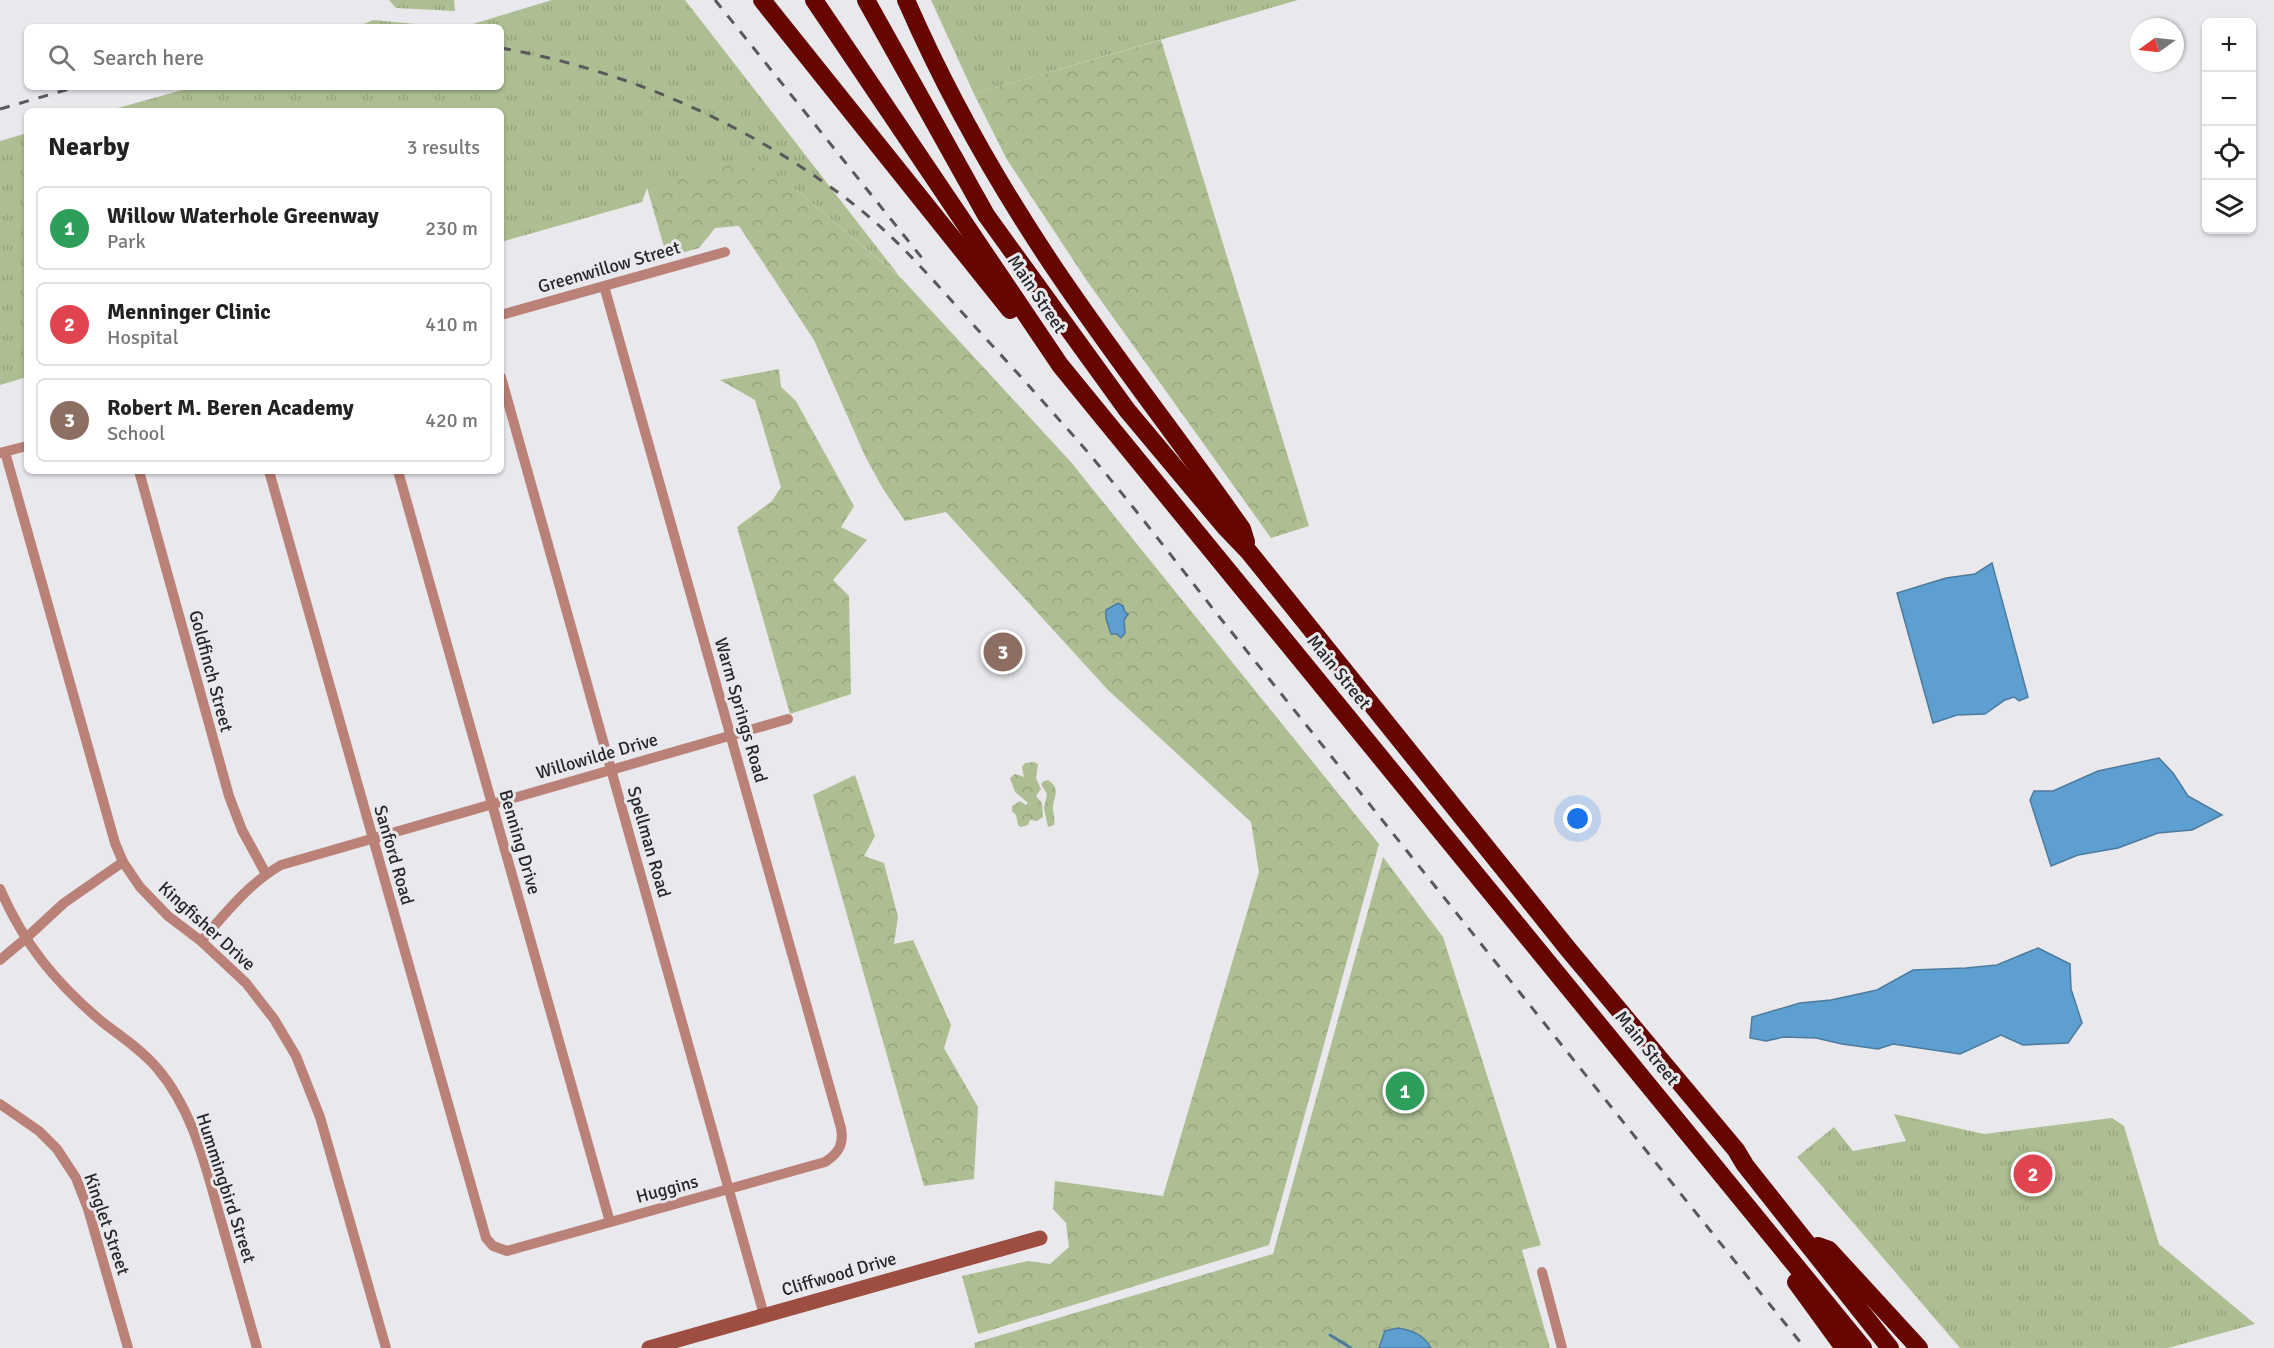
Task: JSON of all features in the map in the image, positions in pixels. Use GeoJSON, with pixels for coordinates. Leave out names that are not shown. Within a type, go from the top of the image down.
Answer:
{"type":"FeatureCollection","features":[{"type":"Feature","properties":{"kind":"highway","name":"Main Street"},"geometry":{"type":"LineString","coordinates":[[814,0],[1041,336],[1078,387],[1863,1348]]}},
{"type":"Feature","properties":{"kind":"highway","name":"Main Street"},"geometry":{"type":"LineString","coordinates":[[866,0],[986,215],[1127,410],[1225,527],[1249,552],[1568,949],[1736,1150],[1745,1165],[1890,1348]]}},
{"type":"Feature","properties":{"kind":"highway"},"geometry":{"type":"LineString","coordinates":[[906,0],[970,131],[1003,188],[1052,264],[1242,529],[1249,552]]}},
{"type":"Feature","properties":{"kind":"highway"},"geometry":{"type":"LineString","coordinates":[[767,4],[1027,331],[1078,387]]}},
{"type":"Feature","properties":{"kind":"highway"},"geometry":{"type":"LineString","coordinates":[[1717,1167],[1844,1348]]}},
{"type":"Feature","properties":{"kind":"highway"},"geometry":{"type":"LineString","coordinates":[[1808,1243],[1829,1250],[1919,1348]]}},
{"type":"Feature","properties":{"kind":"street","name":"Greenwillow Street"},"geometry":{"type":"LineString","coordinates":[[504,314],[725,252]]}},
{"type":"Feature","properties":{"kind":"street","name":"Warm Springs Road"},"geometry":{"type":"LineString","coordinates":[[604,286],[841,1128],[842,1143]]}},
{"type":"Feature","properties":{"kind":"street","name":"Spellman Road"},"geometry":{"type":"LineString","coordinates":[[504,388],[764,1315]]}},
{"type":"Feature","properties":{"kind":"street"},"geometry":{"type":"LineString","coordinates":[[2,453],[24,447]]}},
{"type":"Feature","properties":{"kind":"street","name":"Kingfisher Drive"},"geometry":{"type":"LineString","coordinates":[[2,453],[109,826],[123,861],[154,903],[201,941],[246,983],[288,1041],[305,1074],[320,1117],[386,1348]]}},
{"type":"Feature","properties":{"kind":"street","name":"Goldfinch Street"},"geometry":{"type":"LineString","coordinates":[[140,474],[235,815],[266,873]]}},
{"type":"Feature","properties":{"kind":"street","name":"Sanford Road"},"geometry":{"type":"LineString","coordinates":[[270,474],[483,1229],[486,1238],[493,1246]]}},
{"type":"Feature","properties":{"kind":"street","name":"Benning Drive"},"geometry":{"type":"LineString","coordinates":[[399,474],[610,1222]]}},
{"type":"Feature","properties":{"kind":"street","name":"Willowilde Drive"},"geometry":{"type":"LineString","coordinates":[[201,941],[266,873],[281,865],[788,719]]}},
{"type":"Feature","properties":{"kind":"street"},"geometry":{"type":"LineString","coordinates":[[0,960],[64,903],[123,861]]}},
{"type":"Feature","properties":{"kind":"street","name":"Hummingbird Street"},"geometry":{"type":"LineString","coordinates":[[0,889],[26,939],[64,989],[142,1053],[157,1068],[181,1104],[200,1148],[257,1348]]}},
{"type":"Feature","properties":{"kind":"street","name":"Kinglet Street"},"geometry":{"type":"LineString","coordinates":[[0,1104],[39,1131],[57,1149],[76,1178],[88,1209],[128,1348]]}},
{"type":"Feature","properties":{"kind":"street","name":"Huggins"},"geometry":{"type":"LineString","coordinates":[[493,1246],[507,1251],[825,1162],[838,1152],[842,1143]]}},
{"type":"Feature","properties":{"kind":"street","name":"Cliffwood Drive"},"geometry":{"type":"LineString","coordinates":[[649,1348],[1040,1238]]}},
{"type":"Feature","properties":{"kind":"street"},"geometry":{"type":"LineString","coordinates":[[1542,1272],[1562,1348]]}},
{"type":"Feature","properties":{"kind":"green space"},"geometry":{"type":"Polygon","coordinates":[[[389,0],[454,0],[455,11],[396,8],[389,0]]]}},
{"type":"Feature","properties":{"kind":"green space"},"geometry":{"type":"Polygon","coordinates":[[[552,0],[685,0],[900,277],[795,189],[647,188],[642,202],[504,241],[504,108],[118,108],[182,90],[504,90],[504,24],[473,24],[552,0]]]}},
{"type":"Feature","properties":{"kind":"green space"},"geometry":{"type":"Polygon","coordinates":[[[931,0],[1298,0],[974,94],[931,0]]]}},
{"type":"Feature","properties":{"kind":"green space"},"geometry":{"type":"Polygon","coordinates":[[[373,20],[415,24],[364,24],[373,20]]]}},
{"type":"Feature","properties":{"kind":"green space"},"geometry":{"type":"Polygon","coordinates":[[[1161,40],[1309,526],[1271,538],[1087,281],[1006,158],[974,94],[1161,40]]]}},
{"type":"Feature","properties":{"kind":"green space"},"geometry":{"type":"Polygon","coordinates":[[[24,134],[24,378],[0,385],[0,141],[24,134]]]}},
{"type":"Feature","properties":{"kind":"green space"},"geometry":{"type":"Polygon","coordinates":[[[740,160],[795,189],[902,279],[1070,461],[1379,844],[1269,1245],[978,1334],[962,1276],[1028,1261],[1050,1264],[1069,1247],[1066,1223],[1053,1209],[1055,1181],[1163,1196],[1259,872],[1251,822],[1107,689],[946,512],[905,521],[883,489],[865,456],[814,340],[739,226],[715,228],[699,248],[667,257],[647,188],[740,160]]]}},
{"type":"Feature","properties":{"kind":"green space"},"geometry":{"type":"Polygon","coordinates":[[[779,369],[781,387],[796,401],[854,506],[841,527],[867,540],[833,580],[849,596],[851,694],[790,714],[737,527],[772,501],[781,487],[755,400],[720,380],[779,369]]]}},
{"type":"Feature","properties":{"kind":"green space"},"geometry":{"type":"Polygon","coordinates":[[[1025,763],[1038,764],[1036,778],[1041,789],[1036,796],[1042,803],[1043,817],[1037,821],[1030,820],[1028,825],[1021,827],[1012,811],[1012,806],[1020,801],[1026,805],[1028,803],[1015,792],[1010,778],[1015,774],[1024,777],[1022,767],[1025,763]]]}},
{"type":"Feature","properties":{"kind":"green space"},"geometry":{"type":"Polygon","coordinates":[[[855,775],[875,836],[864,856],[884,863],[898,917],[894,944],[913,940],[951,1025],[944,1048],[978,1107],[974,1179],[924,1186],[813,795],[855,775]]]}},
{"type":"Feature","properties":{"kind":"green space"},"geometry":{"type":"Polygon","coordinates":[[[1048,780],[1056,792],[1053,809],[1054,825],[1048,827],[1044,808],[1047,794],[1041,784],[1048,780]]]}},
{"type":"Feature","properties":{"kind":"green space"},"geometry":{"type":"Polygon","coordinates":[[[1383,857],[1443,937],[1541,1245],[1522,1250],[1550,1348],[975,1348],[974,1343],[1273,1254],[1383,857]]]}},
{"type":"Feature","properties":{"kind":"green space"},"geometry":{"type":"Polygon","coordinates":[[[1894,1114],[1984,1134],[2112,1118],[2124,1126],[2159,1244],[2255,1324],[2168,1348],[1960,1348],[1797,1157],[1834,1127],[1853,1151],[1906,1141],[1894,1114]]]}},
{"type":"Feature","properties":{"kind":"water"},"geometry":{"type":"Polygon","coordinates":[[[1992,563],[2028,697],[2019,701],[2014,697],[2005,700],[1985,714],[1957,715],[1933,723],[1897,593],[1946,578],[1975,574],[1992,563]]]}},
{"type":"Feature","properties":{"kind":"water"},"geometry":{"type":"Polygon","coordinates":[[[1118,603],[1128,614],[1124,620],[1125,633],[1121,638],[1117,634],[1111,634],[1106,619],[1106,610],[1118,603]]]}},
{"type":"Feature","properties":{"kind":"water"},"geometry":{"type":"Polygon","coordinates":[[[2159,758],[2173,773],[2188,796],[2222,815],[2192,830],[2158,833],[2118,848],[2078,855],[2051,866],[2030,800],[2034,791],[2053,791],[2098,771],[2159,758]]]}},
{"type":"Feature","properties":{"kind":"water"},"geometry":{"type":"Polygon","coordinates":[[[2038,948],[2070,964],[2071,989],[2082,1023],[2068,1043],[2023,1045],[2001,1035],[1960,1054],[1893,1044],[1878,1049],[1816,1038],[1784,1037],[1766,1041],[1750,1038],[1752,1017],[1800,1003],[1831,1000],[1877,990],[1913,970],[1997,965],[2038,948]]]}},
{"type":"Feature","properties":{"kind":"water"},"geometry":{"type":"Polygon","coordinates":[[[1398,1328],[1417,1334],[1425,1339],[1431,1348],[1379,1348],[1385,1331],[1398,1328]]]}},
{"type":"Feature","properties":{"kind":"waterway"},"geometry":{"type":"LineString","coordinates":[[1330,1335],[1351,1348]]}},
{"type":"Feature","properties":{"kind":"railway"},"geometry":{"type":"LineString","coordinates":[[715,0],[922,258]]}},
{"type":"Feature","properties":{"kind":"railway"},"geometry":{"type":"LineString","coordinates":[[504,49],[548,58],[641,86],[730,125],[813,175],[852,203],[902,247],[1045,404],[1120,491],[1805,1348]]}},
{"type":"Feature","properties":{"kind":"railway"},"geometry":{"type":"LineString","coordinates":[[0,109],[66,90]]}},
{"type":"Feature","properties":{"kind":"place","name":"Robert M. Beren Academy"},"geometry":{"type":"Point","coordinates":[1003,652]}},
{"type":"Feature","properties":{"kind":"place","name":"Willow Waterhole Greenway"},"geometry":{"type":"Point","coordinates":[1405,1091]}},
{"type":"Feature","properties":{"kind":"place","name":"Menninger Clinic"},"geometry":{"type":"Point","coordinates":[2033,1174]}}]}
